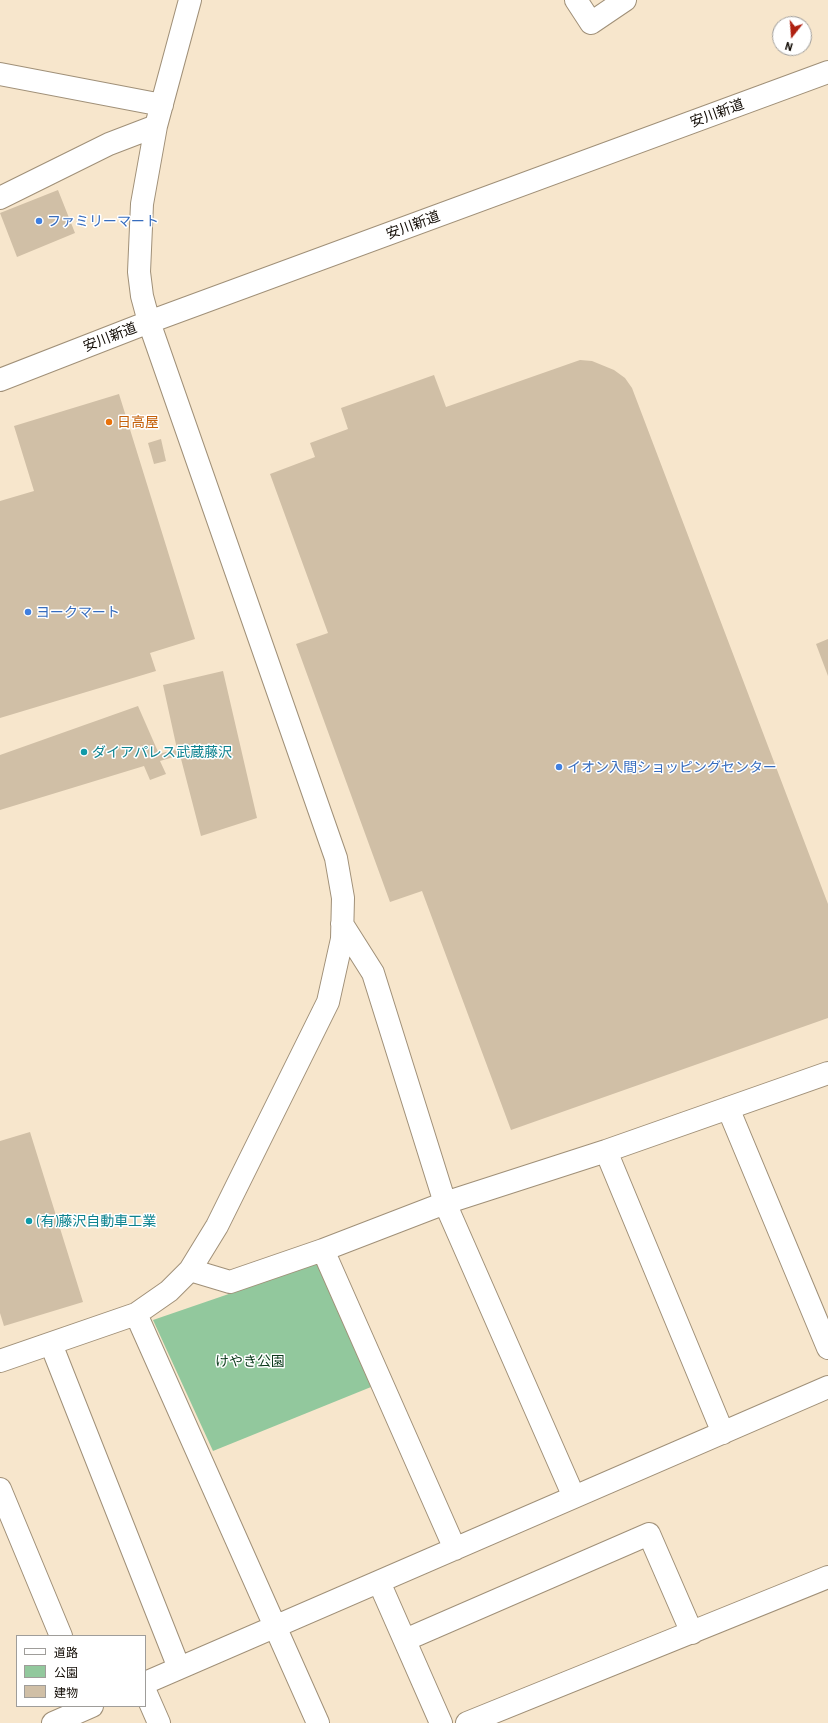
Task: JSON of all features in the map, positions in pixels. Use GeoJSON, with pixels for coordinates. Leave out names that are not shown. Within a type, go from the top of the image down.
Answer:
{"type":"FeatureCollection","features":[{"type":"Feature","properties":{"kind":"street"},"geometry":{"type":"LineString","coordinates":[[0,1361],[136,1314],[169,1291],[190,1270],[217,1226],[328,1002],[342,939],[343,898],[336,858],[149,322],[142,296],[138,272],[142,204],[156,126],[190,0]]}},
{"type":"Feature","properties":{"kind":"street"},"geometry":{"type":"LineString","coordinates":[[576,0],[591,23],[626,0]]}},
{"type":"Feature","properties":{"kind":"street","name":"安川新道"},"geometry":{"type":"LineString","coordinates":[[0,380],[149,322],[828,72]]}},
{"type":"Feature","properties":{"kind":"street"},"geometry":{"type":"LineString","coordinates":[[0,74],[162,105]]}},
{"type":"Feature","properties":{"kind":"street"},"geometry":{"type":"LineString","coordinates":[[0,198],[109,144],[156,126]]}},
{"type":"Feature","properties":{"kind":"street"},"geometry":{"type":"LineString","coordinates":[[342,924],[373,973],[445,1203],[574,1497]]}},
{"type":"Feature","properties":{"kind":"street"},"geometry":{"type":"LineString","coordinates":[[190,1270],[230,1282],[322,1250],[445,1203],[606,1151],[828,1073]]}},
{"type":"Feature","properties":{"kind":"street"},"geometry":{"type":"LineString","coordinates":[[728,1108],[828,1348]]}},
{"type":"Feature","properties":{"kind":"street"},"geometry":{"type":"LineString","coordinates":[[606,1151],[723,1433]]}},
{"type":"Feature","properties":{"kind":"street"},"geometry":{"type":"LineString","coordinates":[[322,1250],[455,1549]]}},
{"type":"Feature","properties":{"kind":"street"},"geometry":{"type":"LineString","coordinates":[[136,1314],[318,1723]]}},
{"type":"Feature","properties":{"kind":"street"},"geometry":{"type":"LineString","coordinates":[[51,1344],[179,1668]]}},
{"type":"Feature","properties":{"kind":"street"},"geometry":{"type":"LineString","coordinates":[[146,1683],[828,1387]]}},
{"type":"Feature","properties":{"kind":"street"},"geometry":{"type":"LineString","coordinates":[[0,1488],[61,1635]]}},
{"type":"Feature","properties":{"kind":"street"},"geometry":{"type":"LineString","coordinates":[[405,1640],[648,1534],[692,1633]]}},
{"type":"Feature","properties":{"kind":"street"},"geometry":{"type":"LineString","coordinates":[[467,1723],[828,1577]]}},
{"type":"Feature","properties":{"kind":"street"},"geometry":{"type":"LineString","coordinates":[[380,1582],[441,1723]]}},
{"type":"Feature","properties":{"kind":"street"},"geometry":{"type":"LineString","coordinates":[[146,1693],[159,1723]]}},
{"type":"Feature","properties":{"kind":"street"},"geometry":{"type":"LineString","coordinates":[[53,1723],[89,1707]]}},
{"type":"Feature","properties":{"kind":"green space","name":"けやき公園"},"geometry":{"type":"Polygon","coordinates":[[[319,1263],[371,1387],[213,1451],[153,1320],[319,1263]]]}},
{"type":"Feature","properties":{"kind":"building"},"geometry":{"type":"Polygon","coordinates":[[[58,190],[75,233],[17,257],[0,213],[58,190]]]}},
{"type":"Feature","properties":{"kind":"building","name":"イオン入間ショッピングセンター"},"geometry":{"type":"Polygon","coordinates":[[[580,360],[592,361],[614,370],[625,378],[632,388],[828,904],[828,1018],[511,1130],[422,891],[390,902],[296,644],[328,633],[270,474],[315,457],[310,443],[348,429],[341,408],[434,375],[446,407],[580,360]]]}},
{"type":"Feature","properties":{"kind":"building"},"geometry":{"type":"Polygon","coordinates":[[[119,394],[195,639],[150,653],[156,671],[0,718],[0,501],[34,491],[14,426],[119,394]]]}},
{"type":"Feature","properties":{"kind":"building"},"geometry":{"type":"Polygon","coordinates":[[[161,439],[166,461],[154,464],[148,443],[161,439]]]}},
{"type":"Feature","properties":{"kind":"building"},"geometry":{"type":"Polygon","coordinates":[[[828,639],[828,676],[816,644],[828,639]]]}},
{"type":"Feature","properties":{"kind":"building","name":"ダイアパレス武蔵藤沢"},"geometry":{"type":"Polygon","coordinates":[[[223,671],[257,818],[201,836],[180,755],[160,761],[166,774],[150,780],[144,766],[0,810],[0,755],[138,706],[159,754],[177,749],[163,685],[223,671]]]}},
{"type":"Feature","properties":{"kind":"building","name":"(有)藤沢自動車工業"},"geometry":{"type":"Polygon","coordinates":[[[30,1132],[83,1302],[4,1326],[0,1313],[0,1141],[30,1132]]]}},
{"type":"Feature","properties":{"kind":"place","name":"ファミリーマート"},"geometry":{"type":"Point","coordinates":[39,221]}},
{"type":"Feature","properties":{"kind":"place","name":"日高屋"},"geometry":{"type":"Point","coordinates":[109,422]}},
{"type":"Feature","properties":{"kind":"place","name":"ヨークマート"},"geometry":{"type":"Point","coordinates":[28,612]}},
{"type":"Feature","properties":{"kind":"place","name":"ダイアパレス武蔵藤沢"},"geometry":{"type":"Point","coordinates":[84,752]}},
{"type":"Feature","properties":{"kind":"place","name":"イオン入間ショッピングセンター"},"geometry":{"type":"Point","coordinates":[559,767]}},
{"type":"Feature","properties":{"kind":"place","name":"(有)藤沢自動車工業"},"geometry":{"type":"Point","coordinates":[29,1221]}}]}
